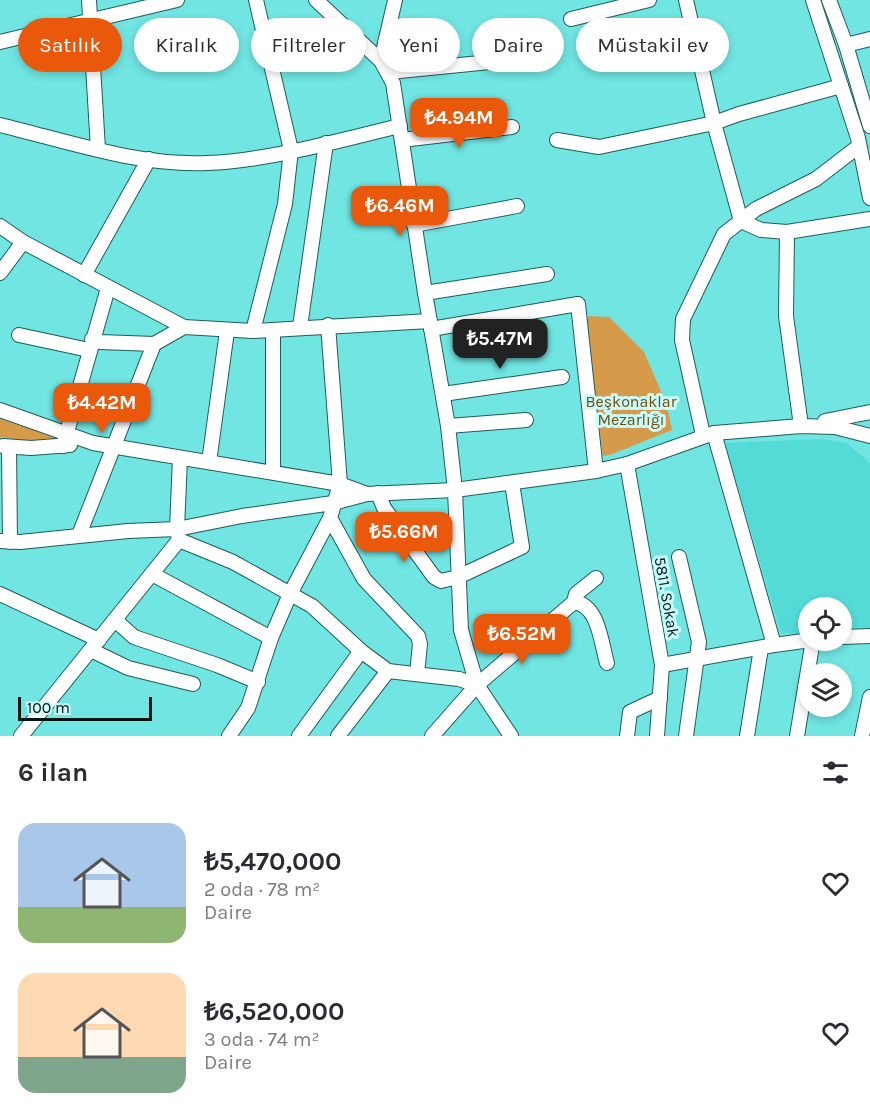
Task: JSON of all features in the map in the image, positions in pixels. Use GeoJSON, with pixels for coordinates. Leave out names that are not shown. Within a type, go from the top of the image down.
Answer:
{"type":"FeatureCollection","features":[{"type":"Feature","properties":{"kind":"street"},"geometry":{"type":"LineString","coordinates":[[89,0],[90,18]]}},
{"type":"Feature","properties":{"kind":"street"},"geometry":{"type":"LineString","coordinates":[[106,18],[177,0]]}},
{"type":"Feature","properties":{"kind":"street"},"geometry":{"type":"LineString","coordinates":[[253,331],[285,204],[291,150],[256,0]]}},
{"type":"Feature","properties":{"kind":"street"},"geometry":{"type":"LineString","coordinates":[[316,0],[378,59]]}},
{"type":"Feature","properties":{"kind":"street"},"geometry":{"type":"LineString","coordinates":[[392,18],[395,0]]}},
{"type":"Feature","properties":{"kind":"street"},"geometry":{"type":"LineString","coordinates":[[571,19],[649,0]]}},
{"type":"Feature","properties":{"kind":"street"},"geometry":{"type":"LineString","coordinates":[[686,0],[714,123],[741,221],[760,230],[787,232],[870,219]]}},
{"type":"Feature","properties":{"kind":"street"},"geometry":{"type":"LineString","coordinates":[[813,0],[859,146],[870,198]]}},
{"type":"Feature","properties":{"kind":"street"},"geometry":{"type":"LineString","coordinates":[[829,0],[846,45],[870,126]]}},
{"type":"Feature","properties":{"kind":"street"},"geometry":{"type":"LineString","coordinates":[[0,42],[18,38]]}},
{"type":"Feature","properties":{"kind":"street"},"geometry":{"type":"LineString","coordinates":[[846,45],[870,39]]}},
{"type":"Feature","properties":{"kind":"street"},"geometry":{"type":"LineString","coordinates":[[93,72],[98,149]]}},
{"type":"Feature","properties":{"kind":"street"},"geometry":{"type":"LineString","coordinates":[[388,72],[393,83],[448,426],[455,490],[461,630],[477,685],[511,736]]}},
{"type":"Feature","properties":{"kind":"street"},"geometry":{"type":"LineString","coordinates":[[557,140],[599,147],[714,123],[841,86]]}},
{"type":"Feature","properties":{"kind":"street"},"geometry":{"type":"LineString","coordinates":[[0,125],[149,159],[207,163],[401,133],[512,127]]}},
{"type":"Feature","properties":{"kind":"street"},"geometry":{"type":"LineString","coordinates":[[300,327],[326,143]]}},
{"type":"Feature","properties":{"kind":"street"},"geometry":{"type":"LineString","coordinates":[[747,736],[767,646],[682,340],[683,319],[724,234],[756,209],[816,179],[859,146]]}},
{"type":"Feature","properties":{"kind":"street"},"geometry":{"type":"LineString","coordinates":[[84,275],[149,159]]}},
{"type":"Feature","properties":{"kind":"street"},"geometry":{"type":"LineString","coordinates":[[414,225],[518,206]]}},
{"type":"Feature","properties":{"kind":"street"},"geometry":{"type":"LineString","coordinates":[[0,226],[23,242],[184,327],[253,331],[328,325],[431,325],[578,304],[597,471]]}},
{"type":"Feature","properties":{"kind":"street"},"geometry":{"type":"LineString","coordinates":[[787,232],[786,316],[801,426]]}},
{"type":"Feature","properties":{"kind":"street"},"geometry":{"type":"LineString","coordinates":[[0,273],[23,242]]}},
{"type":"Feature","properties":{"kind":"street"},"geometry":{"type":"LineString","coordinates":[[425,293],[547,274]]}},
{"type":"Feature","properties":{"kind":"street"},"geometry":{"type":"LineString","coordinates":[[65,440],[108,288]]}},
{"type":"Feature","properties":{"kind":"street"},"geometry":{"type":"LineString","coordinates":[[229,736],[248,708],[271,638],[290,594],[330,518],[340,484],[328,325]]}},
{"type":"Feature","properties":{"kind":"street"},"geometry":{"type":"LineString","coordinates":[[19,335],[91,344],[100,342],[154,345],[184,327]]}},
{"type":"Feature","properties":{"kind":"street"},"geometry":{"type":"LineString","coordinates":[[273,330],[273,472]]}},
{"type":"Feature","properties":{"kind":"street"},"geometry":{"type":"LineString","coordinates":[[209,462],[227,331]]}},
{"type":"Feature","properties":{"kind":"street"},"geometry":{"type":"LineString","coordinates":[[79,535],[154,345]]}},
{"type":"Feature","properties":{"kind":"street"},"geometry":{"type":"LineString","coordinates":[[443,394],[562,377]]}},
{"type":"Feature","properties":{"kind":"street"},"geometry":{"type":"LineString","coordinates":[[0,410],[65,440]]}},
{"type":"Feature","properties":{"kind":"street"},"geometry":{"type":"LineString","coordinates":[[512,483],[522,547],[458,577],[441,581],[434,578],[372,494],[340,484],[273,472],[65,440],[5,447],[5,542],[79,535],[178,535],[242,516],[333,503],[372,494],[455,490],[597,471],[627,464],[709,434],[801,426],[870,414],[870,427]]}},
{"type":"Feature","properties":{"kind":"street"},"geometry":{"type":"LineString","coordinates":[[448,426],[526,420]]}},
{"type":"Feature","properties":{"kind":"street"},"geometry":{"type":"LineString","coordinates":[[801,426],[835,427],[870,436]]}},
{"type":"Feature","properties":{"kind":"street"},"geometry":{"type":"LineString","coordinates":[[27,735],[152,574],[178,535],[180,458]]}},
{"type":"Feature","properties":{"kind":"street","name":"5811. Sokak"},"geometry":{"type":"LineString","coordinates":[[627,464],[662,665],[657,736]]}},
{"type":"Feature","properties":{"kind":"street"},"geometry":{"type":"LineString","coordinates":[[330,518],[364,579],[418,636],[420,644],[417,674]]}},
{"type":"Feature","properties":{"kind":"street"},"geometry":{"type":"LineString","coordinates":[[178,535],[234,562],[312,606],[360,651],[388,671],[459,679],[477,685]]}},
{"type":"Feature","properties":{"kind":"street"},"geometry":{"type":"LineString","coordinates":[[679,557],[699,642],[686,736]]}},
{"type":"Feature","properties":{"kind":"street"},"geometry":{"type":"LineString","coordinates":[[152,574],[271,638]]}},
{"type":"Feature","properties":{"kind":"street"},"geometry":{"type":"LineString","coordinates":[[432,736],[477,685],[574,602],[576,594],[596,578]]}},
{"type":"Feature","properties":{"kind":"street"},"geometry":{"type":"LineString","coordinates":[[0,594],[95,645],[128,668],[193,684]]}},
{"type":"Feature","properties":{"kind":"street"},"geometry":{"type":"LineString","coordinates":[[574,602],[585,605],[594,615],[606,663]]}},
{"type":"Feature","properties":{"kind":"street"},"geometry":{"type":"LineString","coordinates":[[115,620],[134,637],[217,664],[258,682]]}},
{"type":"Feature","properties":{"kind":"street"},"geometry":{"type":"LineString","coordinates":[[852,637],[870,636]]}},
{"type":"Feature","properties":{"kind":"street"},"geometry":{"type":"LineString","coordinates":[[662,665],[798,642]]}},
{"type":"Feature","properties":{"kind":"street"},"geometry":{"type":"LineString","coordinates":[[299,736],[360,651]]}},
{"type":"Feature","properties":{"kind":"street"},"geometry":{"type":"LineString","coordinates":[[797,736],[810,651]]}},
{"type":"Feature","properties":{"kind":"street"},"geometry":{"type":"LineString","coordinates":[[338,736],[388,671]]}},
{"type":"Feature","properties":{"kind":"street"},"geometry":{"type":"LineString","coordinates":[[865,733],[870,697]]}},
{"type":"Feature","properties":{"kind":"street"},"geometry":{"type":"LineString","coordinates":[[627,736],[630,712],[660,698]]}},
{"type":"Feature","properties":{"kind":"shaded area"},"geometry":{"type":"Polygon","coordinates":[[[820,439],[847,443],[870,463],[870,628],[852,627],[852,597],[798,597],[798,633],[781,633],[725,443],[820,439]]]}},
{"type":"Feature","properties":{"kind":"green space","name":"Beşkonaklar Mezarlığı"},"geometry":{"type":"Polygon","coordinates":[[[590,316],[609,317],[644,352],[666,403],[672,430],[603,456],[585,320],[590,316]]]}},
{"type":"Feature","properties":{"kind":"green space"},"geometry":{"type":"Polygon","coordinates":[[[0,418],[61,439],[43,443],[0,437],[0,418]]]}}]}
